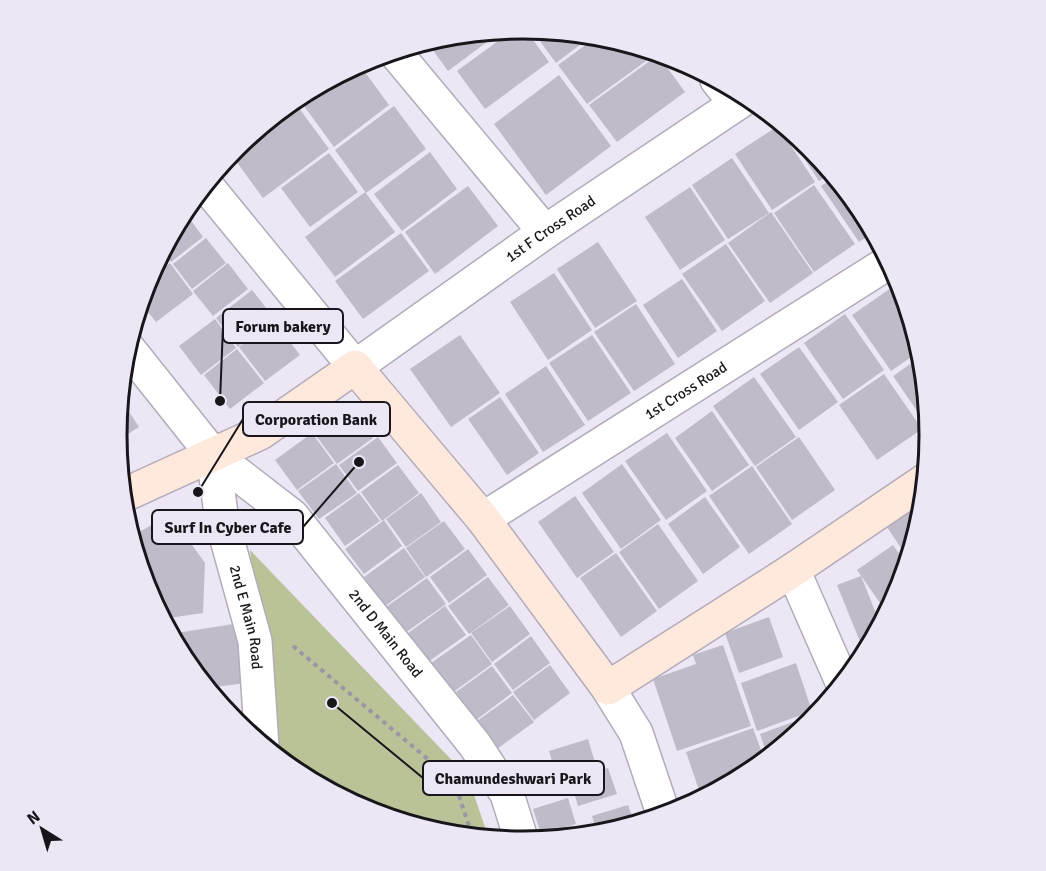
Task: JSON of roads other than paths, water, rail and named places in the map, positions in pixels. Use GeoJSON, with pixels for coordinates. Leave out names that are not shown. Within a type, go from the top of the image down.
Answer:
{"type":"FeatureCollection","features":[{"type":"Feature","properties":{"kind":"street"},"geometry":{"type":"LineString","coordinates":[[400,59],[545,232]]}},
{"type":"Feature","properties":{"kind":"street","name":"1st F Cross Road"},"geometry":{"type":"LineString","coordinates":[[355,367],[545,232],[729,97]]}},
{"type":"Feature","properties":{"kind":"street"},"geometry":{"type":"LineString","coordinates":[[211,191],[483,519],[608,688],[636,733],[661,807]]}},
{"type":"Feature","properties":{"kind":"street","name":"1st Cross Road"},"geometry":{"type":"LineString","coordinates":[[483,519],[882,267]]}},
{"type":"Feature","properties":{"kind":"street","name":"2nd D Main Road"},"geometry":{"type":"LineString","coordinates":[[134,357],[213,455],[292,516],[475,745],[507,794],[519,832]]}},
{"type":"Feature","properties":{"kind":"street"},"geometry":{"type":"LineString","coordinates":[[131,492],[260,433],[355,367]]}},
{"type":"Feature","properties":{"kind":"street","name":"2nd E Main Road"},"geometry":{"type":"LineString","coordinates":[[213,455],[222,521],[255,641],[261,733]]}},
{"type":"Feature","properties":{"kind":"street"},"geometry":{"type":"LineString","coordinates":[[608,688],[793,570],[916,487]]}},
{"type":"Feature","properties":{"kind":"street"},"geometry":{"type":"LineString","coordinates":[[793,570],[839,675]]}},
{"type":"Feature","properties":{"kind":"place","name":"Forum bakery"},"geometry":{"type":"Point","coordinates":[220,401]}},
{"type":"Feature","properties":{"kind":"place","name":"Surf In Cyber Cafe"},"geometry":{"type":"Point","coordinates":[359,462]}},
{"type":"Feature","properties":{"kind":"place","name":"Corporation Bank"},"geometry":{"type":"Point","coordinates":[198,492]}},
{"type":"Feature","properties":{"kind":"place","name":"Chamundeshwari Park"},"geometry":{"type":"Point","coordinates":[332,703]}}]}
